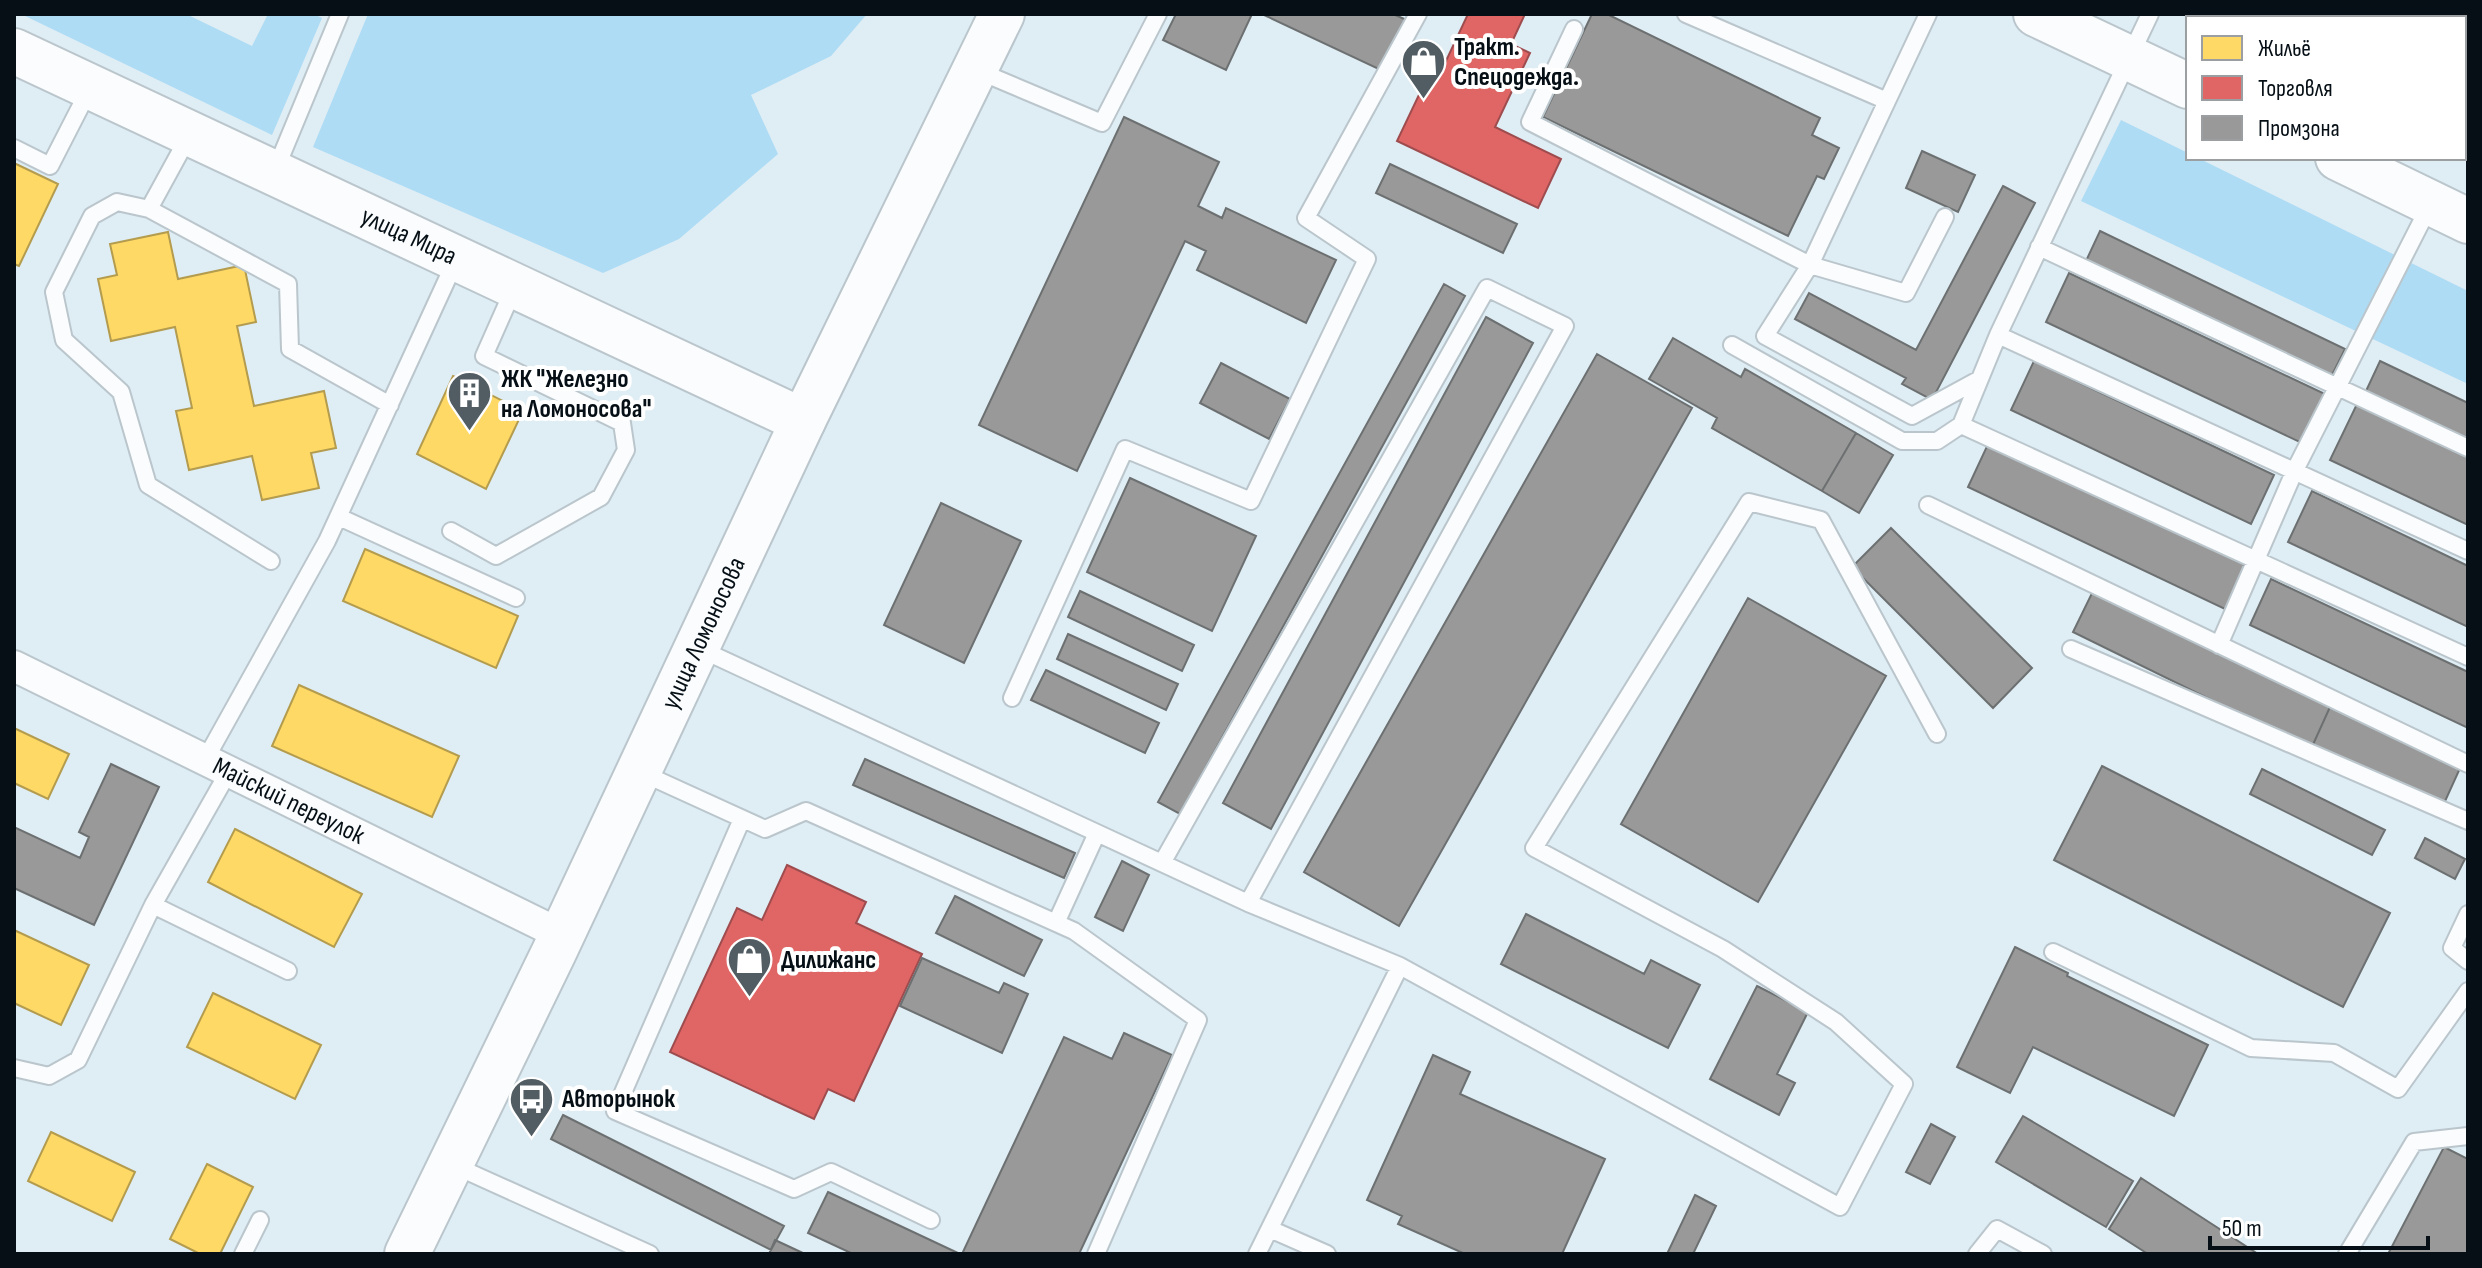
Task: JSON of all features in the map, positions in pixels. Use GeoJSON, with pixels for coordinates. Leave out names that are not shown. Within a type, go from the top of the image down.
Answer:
{"type":"FeatureCollection","features":[{"type":"Feature","properties":{"kind":"main road","name":"улица Ломоносова"},"geometry":{"type":"LineString","coordinates":[[407,1254],[562,935],[803,421],[1002,14]]}},
{"type":"Feature","properties":{"kind":"main road"},"geometry":{"type":"LineString","coordinates":[[2036,14],[2186,85]]}},
{"type":"Feature","properties":{"kind":"main road","name":"улица Мира"},"geometry":{"type":"LineString","coordinates":[[14,51],[803,421]]}},
{"type":"Feature","properties":{"kind":"main road"},"geometry":{"type":"LineString","coordinates":[[2342,160],[2449,212]]}},
{"type":"Feature","properties":{"kind":"street","name":"Майский переулок"},"geometry":{"type":"LineString","coordinates":[[14,666],[562,935]]}},
{"type":"Feature","properties":{"kind":"lane"},"geometry":{"type":"LineString","coordinates":[[275,173],[340,14]]}},
{"type":"Feature","properties":{"kind":"lane"},"geometry":{"type":"LineString","coordinates":[[975,70],[1102,123],[1158,14]]}},
{"type":"Feature","properties":{"kind":"lane"},"geometry":{"type":"LineString","coordinates":[[1012,698],[1125,449],[1251,501],[1367,259],[1306,218],[1418,14]]}},
{"type":"Feature","properties":{"kind":"lane"},"geometry":{"type":"LineString","coordinates":[[1686,14],[1887,101]]}},
{"type":"Feature","properties":{"kind":"lane"},"geometry":{"type":"LineString","coordinates":[[1928,14],[1810,265],[1765,336],[1912,416],[1980,379]]}},
{"type":"Feature","properties":{"kind":"lane"},"geometry":{"type":"LineString","coordinates":[[1732,345],[1902,441],[1937,441],[1961,425],[1998,335],[2150,14]]}},
{"type":"Feature","properties":{"kind":"lane"},"geometry":{"type":"LineString","coordinates":[[1574,29],[1530,122],[1810,265],[1906,293],[1945,217]]}},
{"type":"Feature","properties":{"kind":"lane"},"geometry":{"type":"LineString","coordinates":[[14,148],[50,166],[91,86]]}},
{"type":"Feature","properties":{"kind":"lane"},"geometry":{"type":"LineString","coordinates":[[149,209],[190,133]]}},
{"type":"Feature","properties":{"kind":"lane"},"geometry":{"type":"LineString","coordinates":[[271,561],[148,485],[121,392],[64,340],[54,292],[92,216],[117,202],[149,209],[288,284],[290,349],[390,405]]}},
{"type":"Feature","properties":{"kind":"lane"},"geometry":{"type":"LineString","coordinates":[[2219,645],[2295,470],[2338,386],[2449,212]]}},
{"type":"Feature","properties":{"kind":"lane"},"geometry":{"type":"LineString","coordinates":[[2039,247],[2468,448]]}},
{"type":"Feature","properties":{"kind":"lane"},"geometry":{"type":"LineString","coordinates":[[14,1068],[49,1076],[78,1060],[339,517],[457,258]]}},
{"type":"Feature","properties":{"kind":"lane"},"geometry":{"type":"LineString","coordinates":[[451,531],[496,556],[601,497],[626,450],[622,423],[484,356],[516,284]]}},
{"type":"Feature","properties":{"kind":"lane"},"geometry":{"type":"LineString","coordinates":[[1162,863],[1487,288],[1565,326],[1248,903]]}},
{"type":"Feature","properties":{"kind":"lane"},"geometry":{"type":"LineString","coordinates":[[1998,335],[2468,551]]}},
{"type":"Feature","properties":{"kind":"lane"},"geometry":{"type":"LineString","coordinates":[[1961,425],[2468,657]]}},
{"type":"Feature","properties":{"kind":"lane"},"geometry":{"type":"LineString","coordinates":[[697,648],[1248,903],[1400,966],[1840,1207],[1904,1084],[1836,1022],[1723,949],[1534,848],[1749,502],[1821,520],[1937,734]]}},
{"type":"Feature","properties":{"kind":"lane"},"geometry":{"type":"LineString","coordinates":[[1928,505],[2468,764]]}},
{"type":"Feature","properties":{"kind":"lane"},"geometry":{"type":"LineString","coordinates":[[339,517],[516,598]]}},
{"type":"Feature","properties":{"kind":"lane"},"geometry":{"type":"LineString","coordinates":[[2071,649],[2468,821]]}},
{"type":"Feature","properties":{"kind":"lane"},"geometry":{"type":"LineString","coordinates":[[639,771],[765,829],[806,811],[1074,931],[1198,1020],[1096,1254]]}},
{"type":"Feature","properties":{"kind":"lane"},"geometry":{"type":"LineString","coordinates":[[742,819],[615,1111],[794,1189],[831,1172],[931,1220]]}},
{"type":"Feature","properties":{"kind":"lane"},"geometry":{"type":"LineString","coordinates":[[1056,923],[1097,833]]}},
{"type":"Feature","properties":{"kind":"lane"},"geometry":{"type":"LineString","coordinates":[[153,905],[288,971]]}},
{"type":"Feature","properties":{"kind":"lane"},"geometry":{"type":"LineString","coordinates":[[2468,914],[2452,948],[2468,961]]}},
{"type":"Feature","properties":{"kind":"lane"},"geometry":{"type":"LineString","coordinates":[[2053,952],[2251,1048],[2334,1053],[2398,1089],[2468,991]]}},
{"type":"Feature","properties":{"kind":"lane"},"geometry":{"type":"LineString","coordinates":[[1257,1254],[1400,966]]}},
{"type":"Feature","properties":{"kind":"lane"},"geometry":{"type":"LineString","coordinates":[[2347,1254],[2414,1142],[2468,1136]]}},
{"type":"Feature","properties":{"kind":"lane"},"geometry":{"type":"LineString","coordinates":[[451,1164],[650,1254]]}},
{"type":"Feature","properties":{"kind":"lane"},"geometry":{"type":"LineString","coordinates":[[243,1254],[260,1220]]}},
{"type":"Feature","properties":{"kind":"lane"},"geometry":{"type":"LineString","coordinates":[[1270,1229],[1327,1254]]}},
{"type":"Feature","properties":{"kind":"lane"},"geometry":{"type":"LineString","coordinates":[[1977,1254],[1997,1229],[2043,1254]]}},
{"type":"Feature","properties":{"kind":"shaded area"},"geometry":{"type":"Polygon","coordinates":[[[21,14],[186,14],[252,46],[268,14],[314,14],[322,18],[272,135],[21,14]]]}},
{"type":"Feature","properties":{"kind":"shaded area"},"geometry":{"type":"Polygon","coordinates":[[[368,14],[867,14],[831,56],[751,95],[778,154],[679,239],[603,273],[313,147],[368,14]]]}},
{"type":"Feature","properties":{"kind":"shaded area"},"geometry":{"type":"Polygon","coordinates":[[[2121,120],[2186,152],[2186,160],[2202,160],[2468,291],[2468,384],[2081,201],[2121,120]]]}},
{"type":"Feature","properties":{"kind":"building: Жильё"},"geometry":{"type":"Polygon","coordinates":[[[2466,80],[2468,81],[2466,137],[2466,80]]]}},
{"type":"Feature","properties":{"kind":"building: Жильё"},"geometry":{"type":"Polygon","coordinates":[[[14,163],[58,184],[19,266],[14,264],[14,163]]]}},
{"type":"Feature","properties":{"kind":"building: Жильё"},"geometry":{"type":"Polygon","coordinates":[[[168,232],[178,279],[244,265],[256,322],[237,326],[254,406],[324,391],[336,448],[311,453],[319,488],[262,500],[252,456],[189,470],[176,411],[192,408],[175,327],[111,341],[98,279],[117,275],[110,244],[168,232]]]}},
{"type":"Feature","properties":{"kind":"building: Жильё","name":"ЖК \"Железно на Ломоносова\""},"geometry":{"type":"Polygon","coordinates":[[[453,376],[523,411],[486,489],[417,454],[453,376]]]}},
{"type":"Feature","properties":{"kind":"building: Жильё"},"geometry":{"type":"Polygon","coordinates":[[[365,549],[518,616],[496,668],[343,601],[365,549]]]}},
{"type":"Feature","properties":{"kind":"building: Жильё"},"geometry":{"type":"Polygon","coordinates":[[[299,685],[459,756],[432,817],[272,746],[299,685]]]}},
{"type":"Feature","properties":{"kind":"building: Жильё"},"geometry":{"type":"Polygon","coordinates":[[[14,728],[69,754],[48,799],[14,783],[14,728]]]}},
{"type":"Feature","properties":{"kind":"building: Жильё"},"geometry":{"type":"Polygon","coordinates":[[[235,829],[362,894],[334,947],[208,882],[235,829]]]}},
{"type":"Feature","properties":{"kind":"building: Жильё"},"geometry":{"type":"Polygon","coordinates":[[[14,930],[89,965],[61,1025],[14,1003],[14,930]]]}},
{"type":"Feature","properties":{"kind":"building: Жильё"},"geometry":{"type":"Polygon","coordinates":[[[213,993],[321,1045],[295,1099],[187,1047],[213,993]]]}},
{"type":"Feature","properties":{"kind":"building: Жильё"},"geometry":{"type":"Polygon","coordinates":[[[51,1132],[135,1172],[112,1221],[28,1181],[51,1132]]]}},
{"type":"Feature","properties":{"kind":"building: Жильё"},"geometry":{"type":"Polygon","coordinates":[[[207,1164],[253,1187],[220,1254],[200,1254],[170,1239],[207,1164]]]}},
{"type":"Feature","properties":{"kind":"building: Торговля"},"geometry":{"type":"Polygon","coordinates":[[[1468,14],[1525,14],[1511,44],[1530,53],[1495,127],[1561,159],[1538,208],[1397,141],[1437,57],[1446,61],[1468,14]]]}},
{"type":"Feature","properties":{"kind":"building: Торговля"},"geometry":{"type":"Polygon","coordinates":[[[787,865],[866,902],[856,923],[922,954],[854,1101],[828,1089],[814,1119],[670,1052],[737,908],[762,920],[787,865]]]}},
{"type":"Feature","properties":{"kind":"building: Промзона"},"geometry":{"type":"Polygon","coordinates":[[[1176,14],[1252,14],[1226,70],[1163,40],[1176,14]]]}},
{"type":"Feature","properties":{"kind":"building: Промзона"},"geometry":{"type":"Polygon","coordinates":[[[1262,14],[1393,14],[1409,21],[1385,72],[1262,14]]]}},
{"type":"Feature","properties":{"kind":"building: Промзона"},"geometry":{"type":"Polygon","coordinates":[[[1592,14],[1607,14],[1820,118],[1812,135],[1839,148],[1824,179],[1817,176],[1788,236],[1543,117],[1592,14]]]}},
{"type":"Feature","properties":{"kind":"building: Промзона"},"geometry":{"type":"Polygon","coordinates":[[[1124,117],[1219,162],[1198,206],[1222,218],[1226,208],[1336,260],[1306,323],[1197,270],[1206,251],[1185,241],[1077,471],[979,425],[1124,117]]]}},
{"type":"Feature","properties":{"kind":"building: Промзона"},"geometry":{"type":"Polygon","coordinates":[[[1922,151],[1975,175],[1958,212],[1906,188],[1922,151]]]}},
{"type":"Feature","properties":{"kind":"building: Промзона"},"geometry":{"type":"Polygon","coordinates":[[[1390,164],[1517,224],[1503,253],[1376,193],[1390,164]]]}},
{"type":"Feature","properties":{"kind":"building: Промзона"},"geometry":{"type":"Polygon","coordinates":[[[2003,186],[2035,203],[1932,400],[1902,384],[1906,378],[1795,319],[1809,293],[1916,350],[2003,186]]]}},
{"type":"Feature","properties":{"kind":"building: Промзона"},"geometry":{"type":"Polygon","coordinates":[[[2100,231],[2345,349],[2330,379],[2086,261],[2100,231]]]}},
{"type":"Feature","properties":{"kind":"building: Промзона"},"geometry":{"type":"Polygon","coordinates":[[[2069,273],[2327,395],[2304,444],[2046,322],[2069,273]]]}},
{"type":"Feature","properties":{"kind":"building: Промзона"},"geometry":{"type":"Polygon","coordinates":[[[1444,284],[1465,296],[1180,814],[1158,802],[1444,284]]]}},
{"type":"Feature","properties":{"kind":"building: Промзона"},"geometry":{"type":"Polygon","coordinates":[[[1486,317],[1533,343],[1271,829],[1223,803],[1486,317]]]}},
{"type":"Feature","properties":{"kind":"building: Промзона"},"geometry":{"type":"Polygon","coordinates":[[[1673,338],[1741,377],[1745,369],[1856,433],[1822,491],[1712,428],[1717,418],[1649,379],[1673,338]]]}},
{"type":"Feature","properties":{"kind":"building: Промзона"},"geometry":{"type":"Polygon","coordinates":[[[1597,354],[1692,408],[1399,926],[1304,872],[1597,354]]]}},
{"type":"Feature","properties":{"kind":"building: Промзона"},"geometry":{"type":"Polygon","coordinates":[[[2034,361],[2274,475],[2251,524],[2011,410],[2034,361]]]}},
{"type":"Feature","properties":{"kind":"building: Промзона"},"geometry":{"type":"Polygon","coordinates":[[[2380,361],[2468,403],[2468,439],[2366,391],[2380,361]]]}},
{"type":"Feature","properties":{"kind":"building: Промзона"},"geometry":{"type":"Polygon","coordinates":[[[1221,363],[1290,399],[1269,439],[1200,403],[1221,363]]]}},
{"type":"Feature","properties":{"kind":"building: Промзона"},"geometry":{"type":"Polygon","coordinates":[[[2357,404],[2468,457],[2468,525],[2330,460],[2357,404]]]}},
{"type":"Feature","properties":{"kind":"building: Промзона"},"geometry":{"type":"Polygon","coordinates":[[[1856,433],[1893,455],[1859,513],[1822,491],[1856,433]]]}},
{"type":"Feature","properties":{"kind":"building: Промзона"},"geometry":{"type":"Polygon","coordinates":[[[1989,442],[2248,565],[2227,610],[1968,487],[1989,442]]]}},
{"type":"Feature","properties":{"kind":"building: Промзона"},"geometry":{"type":"Polygon","coordinates":[[[1130,478],[1256,536],[1212,631],[1087,572],[1130,478]]]}},
{"type":"Feature","properties":{"kind":"building: Промзона"},"geometry":{"type":"Polygon","coordinates":[[[2312,491],[2468,566],[2468,627],[2288,542],[2312,491]]]}},
{"type":"Feature","properties":{"kind":"building: Промзона"},"geometry":{"type":"Polygon","coordinates":[[[941,503],[1021,541],[964,663],[884,625],[941,503]]]}},
{"type":"Feature","properties":{"kind":"building: Промзона"},"geometry":{"type":"Polygon","coordinates":[[[1891,528],[2032,668],[1993,708],[1852,567],[1891,528]]]}},
{"type":"Feature","properties":{"kind":"building: Промзона"},"geometry":{"type":"Polygon","coordinates":[[[2271,579],[2468,672],[2468,728],[2250,625],[2271,579]]]}},
{"type":"Feature","properties":{"kind":"building: Промзона"},"geometry":{"type":"Polygon","coordinates":[[[2094,589],[2330,707],[2311,749],[2073,632],[2094,589]]]}},
{"type":"Feature","properties":{"kind":"building: Промзона"},"geometry":{"type":"Polygon","coordinates":[[[1080,591],[1194,645],[1182,671],[1068,617],[1080,591]]]}},
{"type":"Feature","properties":{"kind":"building: Промзона"},"geometry":{"type":"Polygon","coordinates":[[[1748,598],[1886,676],[1758,902],[1621,824],[1748,598]]]}},
{"type":"Feature","properties":{"kind":"building: Промзона"},"geometry":{"type":"Polygon","coordinates":[[[1068,634],[1178,684],[1166,710],[1057,659],[1068,634]]]}},
{"type":"Feature","properties":{"kind":"building: Промзона"},"geometry":{"type":"Polygon","coordinates":[[[1046,670],[1159,723],[1145,753],[1031,700],[1046,670]]]}},
{"type":"Feature","properties":{"kind":"building: Промзона"},"geometry":{"type":"Polygon","coordinates":[[[2330,707],[2461,766],[2442,808],[2311,749],[2330,707]]]}},
{"type":"Feature","properties":{"kind":"building: Промзона"},"geometry":{"type":"Polygon","coordinates":[[[865,759],[1075,853],[1064,878],[853,785],[865,759]]]}},
{"type":"Feature","properties":{"kind":"building: Промзона"},"geometry":{"type":"Polygon","coordinates":[[[111,764],[159,787],[94,925],[14,888],[14,827],[80,858],[89,837],[79,832],[111,764]]]}},
{"type":"Feature","properties":{"kind":"building: Промзона"},"geometry":{"type":"Polygon","coordinates":[[[2102,766],[2390,913],[2343,1007],[2054,860],[2102,766]]]}},
{"type":"Feature","properties":{"kind":"building: Промзона"},"geometry":{"type":"Polygon","coordinates":[[[2262,769],[2385,830],[2372,855],[2250,794],[2262,769]]]}},
{"type":"Feature","properties":{"kind":"building: Промзона"},"geometry":{"type":"Polygon","coordinates":[[[2425,838],[2465,859],[2455,879],[2415,858],[2425,838]]]}},
{"type":"Feature","properties":{"kind":"building: Промзона"},"geometry":{"type":"Polygon","coordinates":[[[1122,861],[1149,875],[1123,931],[1095,917],[1122,861]]]}},
{"type":"Feature","properties":{"kind":"building: Промзона"},"geometry":{"type":"Polygon","coordinates":[[[955,896],[1042,940],[1024,976],[936,933],[955,896]]]}},
{"type":"Feature","properties":{"kind":"building: Промзона"},"geometry":{"type":"Polygon","coordinates":[[[1526,914],[1644,974],[1651,960],[1700,985],[1668,1048],[1501,964],[1526,914]]]}},
{"type":"Feature","properties":{"kind":"building: Промзона"},"geometry":{"type":"Polygon","coordinates":[[[2015,947],[2208,1045],[2174,1116],[2033,1047],[2010,1093],[1957,1067],[2015,947]]]}},
{"type":"Feature","properties":{"kind":"building: Промзона"},"geometry":{"type":"Polygon","coordinates":[[[922,958],[999,993],[1004,983],[1028,994],[1002,1053],[900,1006],[922,958]]]}},
{"type":"Feature","properties":{"kind":"building: Промзона"},"geometry":{"type":"Polygon","coordinates":[[[1757,986],[1808,1012],[1777,1074],[1795,1083],[1779,1115],[1710,1079],[1757,986]]]}},
{"type":"Feature","properties":{"kind":"building: Промзона"},"geometry":{"type":"Polygon","coordinates":[[[1124,1033],[1172,1055],[1079,1254],[962,1254],[1064,1037],[1112,1059],[1124,1033]]]}},
{"type":"Feature","properties":{"kind":"building: Промзона"},"geometry":{"type":"Polygon","coordinates":[[[1433,1055],[1470,1072],[1460,1094],[1605,1159],[1562,1254],[1465,1254],[1398,1224],[1402,1216],[1367,1200],[1433,1055]]]}},
{"type":"Feature","properties":{"kind":"building: Промзона"},"geometry":{"type":"Polygon","coordinates":[[[563,1115],[784,1226],[771,1250],[551,1139],[563,1115]]]}},
{"type":"Feature","properties":{"kind":"building: Промзона"},"geometry":{"type":"Polygon","coordinates":[[[2023,1116],[2133,1181],[2106,1227],[1996,1162],[2023,1116]]]}},
{"type":"Feature","properties":{"kind":"building: Промзона"},"geometry":{"type":"Polygon","coordinates":[[[1931,1124],[1955,1137],[1930,1184],[1906,1172],[1931,1124]]]}},
{"type":"Feature","properties":{"kind":"building: Промзона"},"geometry":{"type":"Polygon","coordinates":[[[2444,1147],[2468,1159],[2468,1254],[2388,1254],[2444,1147]]]}},
{"type":"Feature","properties":{"kind":"building: Промзона"},"geometry":{"type":"Polygon","coordinates":[[[2141,1178],[2258,1254],[2148,1254],[2109,1229],[2141,1178]]]}},
{"type":"Feature","properties":{"kind":"building: Промзона"},"geometry":{"type":"Polygon","coordinates":[[[828,1192],[960,1254],[853,1254],[808,1233],[828,1192]]]}},
{"type":"Feature","properties":{"kind":"building: Промзона"},"geometry":{"type":"Polygon","coordinates":[[[1695,1195],[1716,1206],[1693,1254],[1667,1254],[1695,1195]]]}},
{"type":"Feature","properties":{"kind":"building: Промзона"},"geometry":{"type":"Polygon","coordinates":[[[775,1240],[805,1254],[769,1254],[775,1240]]]}},
{"type":"Feature","properties":{"kind":"place","name":"Тракт. Спецодежда."},"geometry":{"type":"Point","coordinates":[1423,101]}},
{"type":"Feature","properties":{"kind":"place","name":"ЖК \"Железно на Ломоносова\""},"geometry":{"type":"Point","coordinates":[470,433]}},
{"type":"Feature","properties":{"kind":"place","name":"Дилижанс"},"geometry":{"type":"Point","coordinates":[750,999]}},
{"type":"Feature","properties":{"kind":"place","name":"Авторынок"},"geometry":{"type":"Point","coordinates":[531,1138]}}]}
